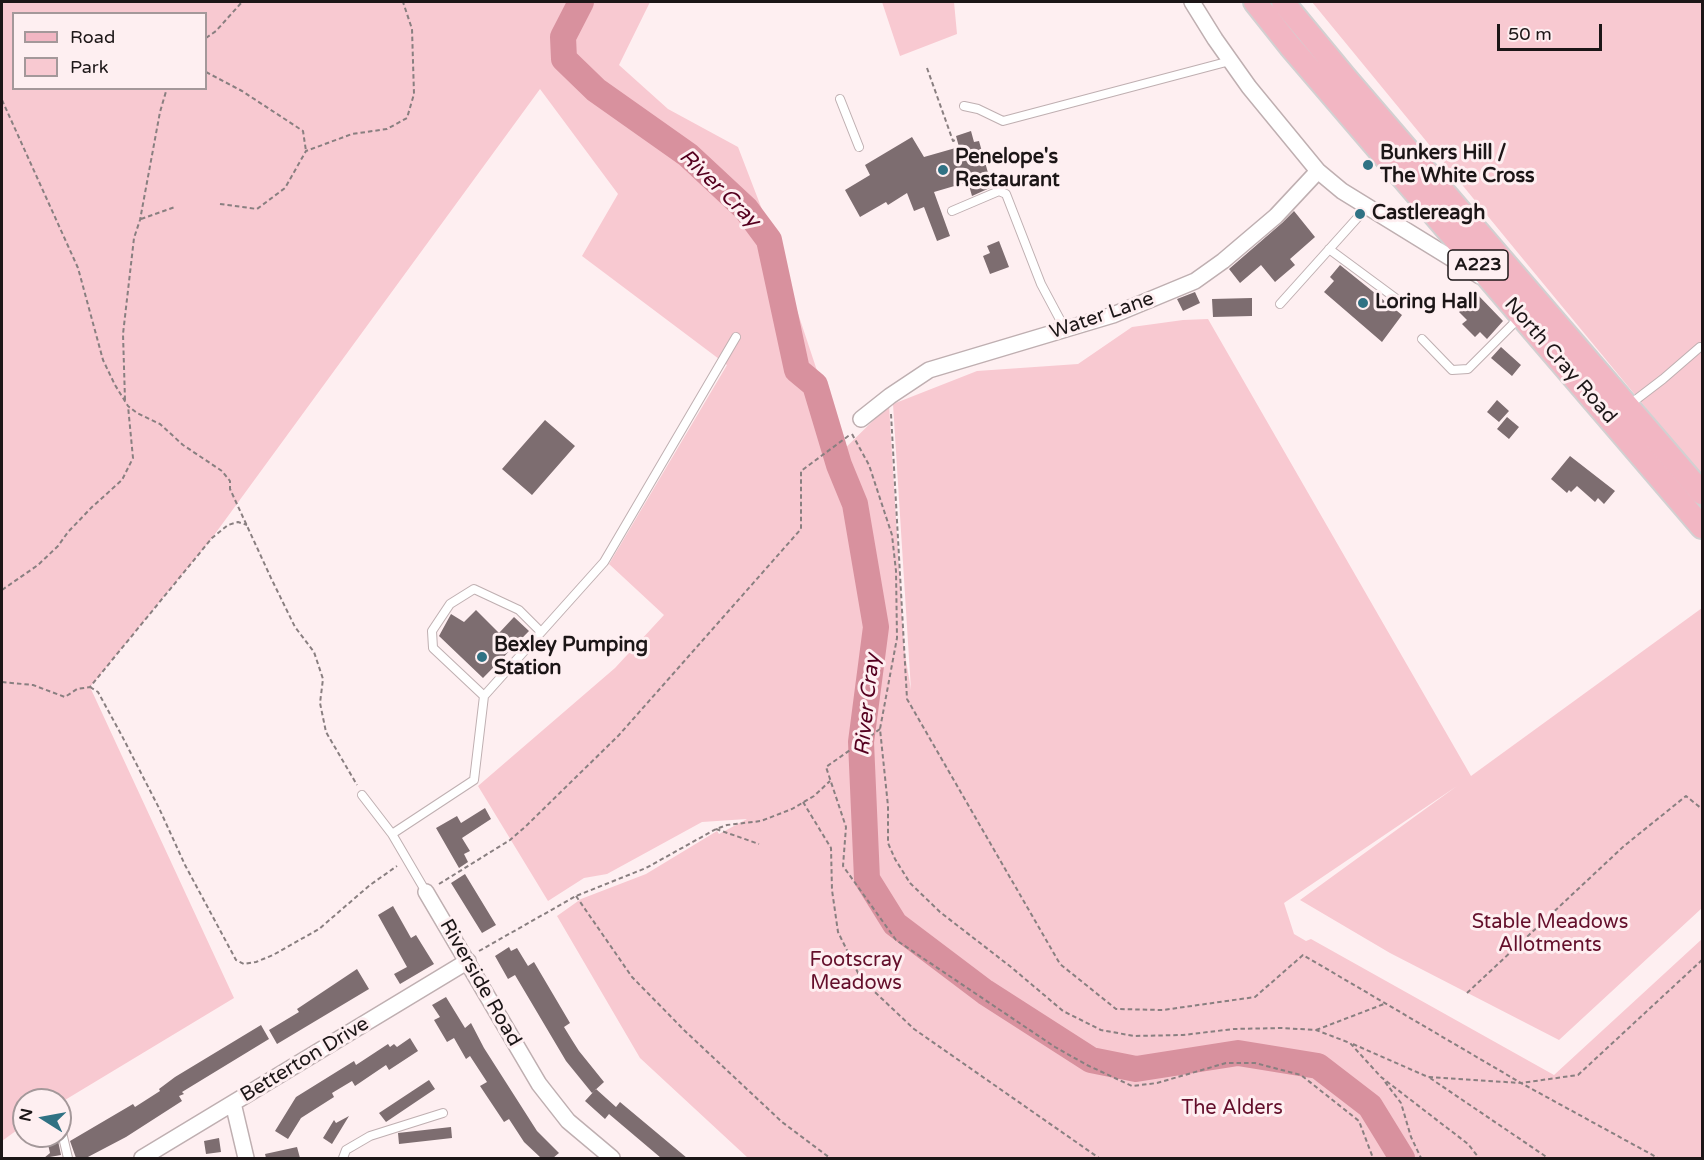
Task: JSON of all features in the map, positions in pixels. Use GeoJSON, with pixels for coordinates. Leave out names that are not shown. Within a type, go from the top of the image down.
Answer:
{"type":"FeatureCollection","features":[{"type":"Feature","properties":{"kind":"main road","name":"North Cray Road"},"geometry":{"type":"LineString","coordinates":[[1255,2],[1290,46],[1702,526]]}},
{"type":"Feature","properties":{"kind":"main road","name":"North Cray Road"},"geometry":{"type":"LineString","coordinates":[[1283,2],[1702,493]]}},
{"type":"Feature","properties":{"kind":"street"},"geometry":{"type":"LineString","coordinates":[[1192,2],[1249,87],[1318,171],[1342,191],[1495,285]]}},
{"type":"Feature","properties":{"kind":"street","name":"Water Lane"},"geometry":{"type":"LineString","coordinates":[[861,419],[928,368],[1113,315],[1195,281],[1223,261],[1276,216],[1318,171]]}},
{"type":"Feature","properties":{"kind":"street","name":"Riverside Road"},"geometry":{"type":"LineString","coordinates":[[426,892],[539,1084],[568,1121],[612,1158]]}},
{"type":"Feature","properties":{"kind":"street","name":"Betterton Drive"},"geometry":{"type":"LineString","coordinates":[[142,1158],[467,959]]}},
{"type":"Feature","properties":{"kind":"street"},"geometry":{"type":"LineString","coordinates":[[233,1103],[246,1158]]}},
{"type":"Feature","properties":{"kind":"lane"},"geometry":{"type":"LineString","coordinates":[[964,106],[978,109],[1003,121],[1230,61]]}},
{"type":"Feature","properties":{"kind":"lane"},"geometry":{"type":"LineString","coordinates":[[840,99],[859,147]]}},
{"type":"Feature","properties":{"kind":"lane"},"geometry":{"type":"LineString","coordinates":[[952,211],[999,191],[1006,194],[1041,284],[1065,329]]}},
{"type":"Feature","properties":{"kind":"lane"},"geometry":{"type":"LineString","coordinates":[[1280,304],[1368,206]]}},
{"type":"Feature","properties":{"kind":"lane"},"geometry":{"type":"LineString","coordinates":[[1329,249],[1398,300]]}},
{"type":"Feature","properties":{"kind":"lane"},"geometry":{"type":"LineString","coordinates":[[1422,339],[1452,370],[1468,369],[1521,316]]}},
{"type":"Feature","properties":{"kind":"lane"},"geometry":{"type":"LineString","coordinates":[[393,834],[474,780],[484,696],[604,562],[736,337]]}},
{"type":"Feature","properties":{"kind":"lane"},"geometry":{"type":"LineString","coordinates":[[1627,406],[1702,347]]}},
{"type":"Feature","properties":{"kind":"lane"},"geometry":{"type":"LineString","coordinates":[[484,696],[433,648],[432,631],[450,604],[474,589],[519,610],[541,632]]}},
{"type":"Feature","properties":{"kind":"lane","name":"Riverside Road"},"geometry":{"type":"LineString","coordinates":[[363,795],[393,834],[426,892]]}},
{"type":"Feature","properties":{"kind":"lane"},"geometry":{"type":"LineString","coordinates":[[343,1158],[346,1150],[370,1136],[443,1113]]}},
{"type":"Feature","properties":{"kind":"path"},"geometry":{"type":"LineString","coordinates":[[207,37],[216,31],[242,2]]}},
{"type":"Feature","properties":{"kind":"path"},"geometry":{"type":"LineString","coordinates":[[306,151],[352,134],[387,129],[407,118],[414,94],[412,29],[403,2]]}},
{"type":"Feature","properties":{"kind":"path"},"geometry":{"type":"LineString","coordinates":[[927,68],[952,141],[957,140]]}},
{"type":"Feature","properties":{"kind":"path"},"geometry":{"type":"LineString","coordinates":[[207,73],[242,91],[303,131],[306,151],[285,188],[257,209],[220,204]]}},
{"type":"Feature","properties":{"kind":"path"},"geometry":{"type":"LineString","coordinates":[[125,400],[123,334],[134,238],[140,220],[166,90]]}},
{"type":"Feature","properties":{"kind":"path"},"geometry":{"type":"LineString","coordinates":[[2,100],[78,268],[103,360],[115,386],[128,406],[133,458],[122,480],[92,507],[58,546],[38,565],[2,590]]}},
{"type":"Feature","properties":{"kind":"path"},"geometry":{"type":"LineString","coordinates":[[140,220],[176,207]]}},
{"type":"Feature","properties":{"kind":"path"},"geometry":{"type":"LineString","coordinates":[[890,396],[907,699],[1060,964],[1116,1008],[1163,1010],[1255,997],[1303,955],[1521,1083],[1658,1158]]}},
{"type":"Feature","properties":{"kind":"path"},"geometry":{"type":"LineString","coordinates":[[128,406],[160,424],[183,446],[222,471],[230,481],[230,489],[295,627],[314,652],[323,679],[320,703],[326,732],[363,795]]}},
{"type":"Feature","properties":{"kind":"path"},"geometry":{"type":"LineString","coordinates":[[426,892],[510,840],[619,735],[801,529],[801,471],[852,434],[869,465],[891,535],[896,571],[897,638],[880,729],[888,806],[888,843],[910,883],[940,912],[1063,1011],[1101,1030],[1134,1036],[1183,1035],[1243,1029],[1316,1030],[1428,1077],[1548,1158]]}},
{"type":"Feature","properties":{"kind":"path"},"geometry":{"type":"LineString","coordinates":[[90,687],[212,538],[228,525],[238,522],[248,525]]}},
{"type":"Feature","properties":{"kind":"path"},"geometry":{"type":"LineString","coordinates":[[2,682],[33,685],[64,697],[77,689],[90,687],[98,692],[123,736],[185,865],[237,960],[244,964],[256,962],[319,929],[392,868],[408,861]]}},
{"type":"Feature","properties":{"kind":"path"},"geometry":{"type":"LineString","coordinates":[[880,729],[826,767],[846,827],[843,866],[896,940],[1055,1047],[1132,1086],[1157,1083],[1226,1062],[1255,1063],[1301,1075],[1359,1121],[1373,1158]]}},
{"type":"Feature","properties":{"kind":"path"},"geometry":{"type":"LineString","coordinates":[[467,959],[576,896],[646,868],[716,829],[727,825],[761,821],[803,802],[830,782]]}},
{"type":"Feature","properties":{"kind":"path"},"geometry":{"type":"LineString","coordinates":[[1467,993],[1624,846],[1686,796],[1702,809]]}},
{"type":"Feature","properties":{"kind":"path"},"geometry":{"type":"LineString","coordinates":[[803,802],[831,848],[832,890],[838,932],[861,979],[914,1029],[1100,1158]]}},
{"type":"Feature","properties":{"kind":"path"},"geometry":{"type":"LineString","coordinates":[[716,829],[759,844]]}},
{"type":"Feature","properties":{"kind":"path"},"geometry":{"type":"LineString","coordinates":[[576,896],[632,977],[685,1031],[782,1122],[830,1158]]}},
{"type":"Feature","properties":{"kind":"path"},"geometry":{"type":"LineString","coordinates":[[1428,1077],[1521,1083],[1578,1075],[1702,960]]}},
{"type":"Feature","properties":{"kind":"path"},"geometry":{"type":"LineString","coordinates":[[1316,1030],[1385,1003]]}},
{"type":"Feature","properties":{"kind":"path"},"geometry":{"type":"LineString","coordinates":[[1350,1043],[1401,1103],[1411,1137],[1421,1158]]}},
{"type":"Feature","properties":{"kind":"path"},"geometry":{"type":"LineString","coordinates":[[1381,1077],[1468,1144],[1479,1158]]}},
{"type":"Feature","properties":{"kind":"green space"},"geometry":{"type":"Polygon","coordinates":[[[2,2],[650,2],[619,65],[668,109],[738,147],[773,238],[839,437],[823,431],[827,466],[889,405],[904,648],[911,690],[893,404],[977,371],[1078,364],[1132,327],[1183,320],[1208,319],[1471,776],[1702,608],[1702,908],[1559,1040],[1390,953],[1300,900],[1457,786],[1284,903],[1294,934],[1306,941],[1311,939],[1554,1075],[1702,939],[1702,1158],[748,1158],[640,1058],[557,916],[581,899],[646,874],[717,831],[719,834],[747,819],[702,822],[607,874],[584,878],[548,901],[478,786],[615,668],[664,615],[609,564],[727,365],[582,256],[618,194],[540,89],[212,538],[90,687],[234,998],[72,1096],[72,1088],[12,1088],[12,1134],[2,1141],[2,2]]]}},
{"type":"Feature","properties":{"kind":"green space"},"geometry":{"type":"Polygon","coordinates":[[[882,2],[954,2],[957,34],[900,56],[882,2]]]}},
{"type":"Feature","properties":{"kind":"green space"},"geometry":{"type":"Polygon","coordinates":[[[1312,2],[1702,2],[1702,476],[1523,259],[1312,2]]]}},
{"type":"Feature","properties":{"kind":"building"},"geometry":{"type":"Polygon","coordinates":[[[971,131],[974,142],[979,141],[992,187],[972,196],[968,182],[934,192],[950,236],[937,241],[924,207],[914,211],[907,193],[888,205],[886,202],[860,217],[845,190],[870,175],[865,165],[912,137],[924,157],[959,147],[956,136],[971,131]]]}},
{"type":"Feature","properties":{"kind":"building"},"geometry":{"type":"Polygon","coordinates":[[[1294,211],[1315,237],[1290,259],[1295,265],[1275,282],[1261,265],[1240,283],[1229,269],[1294,211]]]}},
{"type":"Feature","properties":{"kind":"building"},"geometry":{"type":"Polygon","coordinates":[[[999,241],[1009,267],[990,274],[983,256],[990,253],[987,246],[999,241]]]}},
{"type":"Feature","properties":{"kind":"building","name":"Loring Hall"},"geometry":{"type":"Polygon","coordinates":[[[1340,265],[1402,315],[1382,342],[1324,292],[1334,281],[1330,277],[1340,265]]]}},
{"type":"Feature","properties":{"kind":"building"},"geometry":{"type":"Polygon","coordinates":[[[1195,292],[1200,303],[1183,311],[1177,299],[1195,292]]]}},
{"type":"Feature","properties":{"kind":"building"},"geometry":{"type":"Polygon","coordinates":[[[1477,294],[1503,321],[1487,339],[1480,332],[1475,337],[1462,324],[1467,320],[1459,312],[1477,294]]]}},
{"type":"Feature","properties":{"kind":"building"},"geometry":{"type":"Polygon","coordinates":[[[1252,298],[1252,316],[1213,317],[1212,299],[1252,298]]]}},
{"type":"Feature","properties":{"kind":"building"},"geometry":{"type":"Polygon","coordinates":[[[1501,347],[1521,365],[1512,376],[1491,358],[1501,347]]]}},
{"type":"Feature","properties":{"kind":"building"},"geometry":{"type":"Polygon","coordinates":[[[1497,400],[1509,411],[1499,422],[1487,412],[1497,400]]]}},
{"type":"Feature","properties":{"kind":"building"},"geometry":{"type":"Polygon","coordinates":[[[1507,417],[1519,427],[1509,439],[1497,429],[1507,417]]]}},
{"type":"Feature","properties":{"kind":"building"},"geometry":{"type":"Polygon","coordinates":[[[545,420],[575,446],[532,495],[502,469],[545,420]]]}},
{"type":"Feature","properties":{"kind":"building"},"geometry":{"type":"Polygon","coordinates":[[[1570,456],[1615,491],[1604,504],[1598,498],[1595,502],[1577,486],[1567,493],[1551,479],[1570,456]]]}},
{"type":"Feature","properties":{"kind":"building","name":"Bexley Pumping Station"},"geometry":{"type":"Polygon","coordinates":[[[476,610],[499,633],[514,617],[529,631],[483,678],[439,636],[451,614],[464,622],[476,610]]]}},
{"type":"Feature","properties":{"kind":"building"},"geometry":{"type":"Polygon","coordinates":[[[485,808],[491,819],[462,838],[470,851],[464,854],[468,862],[459,868],[436,828],[457,816],[461,823],[485,808]]]}},
{"type":"Feature","properties":{"kind":"building"},"geometry":{"type":"Polygon","coordinates":[[[465,874],[496,925],[482,933],[451,883],[465,874]]]}},
{"type":"Feature","properties":{"kind":"building"},"geometry":{"type":"Polygon","coordinates":[[[393,906],[411,938],[416,935],[434,964],[400,984],[394,974],[407,967],[378,915],[393,906]]]}},
{"type":"Feature","properties":{"kind":"building"},"geometry":{"type":"Polygon","coordinates":[[[509,947],[511,951],[517,948],[528,966],[534,962],[570,1023],[564,1027],[579,1051],[604,1082],[592,1093],[566,1061],[515,975],[508,979],[495,956],[509,947]]]}},
{"type":"Feature","properties":{"kind":"building"},"geometry":{"type":"Polygon","coordinates":[[[357,969],[369,989],[277,1044],[269,1030],[299,1012],[297,1009],[357,969]]]}},
{"type":"Feature","properties":{"kind":"building"},"geometry":{"type":"Polygon","coordinates":[[[446,997],[465,1028],[471,1023],[484,1048],[537,1131],[559,1153],[553,1158],[541,1158],[524,1142],[509,1119],[504,1122],[480,1086],[487,1082],[470,1056],[466,1059],[454,1038],[447,1042],[434,1020],[440,1017],[432,1005],[446,997]]]}},
{"type":"Feature","properties":{"kind":"building"},"geometry":{"type":"Polygon","coordinates":[[[261,1025],[269,1039],[182,1092],[184,1094],[179,1096],[182,1101],[126,1137],[86,1158],[76,1158],[72,1140],[133,1104],[135,1107],[160,1091],[159,1089],[261,1025]]]}},
{"type":"Feature","properties":{"kind":"building"},"geometry":{"type":"Polygon","coordinates":[[[410,1038],[418,1051],[389,1070],[386,1065],[355,1086],[352,1081],[332,1093],[334,1097],[301,1118],[288,1139],[275,1131],[296,1097],[354,1061],[356,1065],[388,1044],[390,1047],[394,1044],[397,1047],[410,1038]]]}},
{"type":"Feature","properties":{"kind":"building"},"geometry":{"type":"Polygon","coordinates":[[[429,1080],[435,1089],[386,1122],[379,1113],[429,1080]]]}},
{"type":"Feature","properties":{"kind":"building"},"geometry":{"type":"Polygon","coordinates":[[[596,1089],[616,1107],[620,1102],[687,1158],[661,1158],[609,1114],[605,1119],[585,1101],[596,1089]]]}},
{"type":"Feature","properties":{"kind":"building"},"geometry":{"type":"Polygon","coordinates":[[[349,1116],[332,1144],[323,1138],[334,1120],[336,1123],[349,1116]]]}},
{"type":"Feature","properties":{"kind":"building"},"geometry":{"type":"Polygon","coordinates":[[[451,1127],[452,1138],[399,1144],[398,1133],[451,1127]]]}},
{"type":"Feature","properties":{"kind":"building"},"geometry":{"type":"Polygon","coordinates":[[[219,1138],[221,1152],[206,1154],[204,1141],[219,1138]]]}},
{"type":"Feature","properties":{"kind":"building"},"geometry":{"type":"Polygon","coordinates":[[[297,1147],[300,1158],[266,1158],[265,1154],[297,1147]]]}},
{"type":"Feature","properties":{"kind":"building"},"geometry":{"type":"Polygon","coordinates":[[[49,1148],[60,1148],[61,1155],[44,1158],[50,1153],[49,1148]]]}},
{"type":"Feature","properties":{"kind":"waterway","name":"River Cray"},"geometry":{"type":"LineString","coordinates":[[581,2],[563,37],[564,59],[596,90],[688,155],[746,209],[769,240],[797,370],[815,385],[839,465],[855,504],[876,627],[861,742],[867,879],[895,924],[985,992],[1091,1060],[1136,1069],[1238,1053],[1318,1066],[1370,1106],[1402,1158]]}},
{"type":"Feature","properties":{"kind":"place","name":"Bunkers Hill / The White Cross"},"geometry":{"type":"Point","coordinates":[1368,165]}},
{"type":"Feature","properties":{"kind":"place","name":"Penelope's Restaurant"},"geometry":{"type":"Point","coordinates":[943,170]}},
{"type":"Feature","properties":{"kind":"place","name":"Castlereagh"},"geometry":{"type":"Point","coordinates":[1360,214]}},
{"type":"Feature","properties":{"kind":"place","name":"Loring Hall"},"geometry":{"type":"Point","coordinates":[1363,303]}},
{"type":"Feature","properties":{"kind":"place","name":"Bexley Pumping Station"},"geometry":{"type":"Point","coordinates":[482,657]}},
{"type":"Feature","properties":{"kind":"park label","name":"Stable Meadows Allotments"},"geometry":{"type":"Point","coordinates":[1550,934]}},
{"type":"Feature","properties":{"kind":"park label","name":"Footscray Meadows"},"geometry":{"type":"Point","coordinates":[856,972]}},
{"type":"Feature","properties":{"kind":"park label","name":"The Alders"},"geometry":{"type":"Point","coordinates":[1232,1109]}}]}
